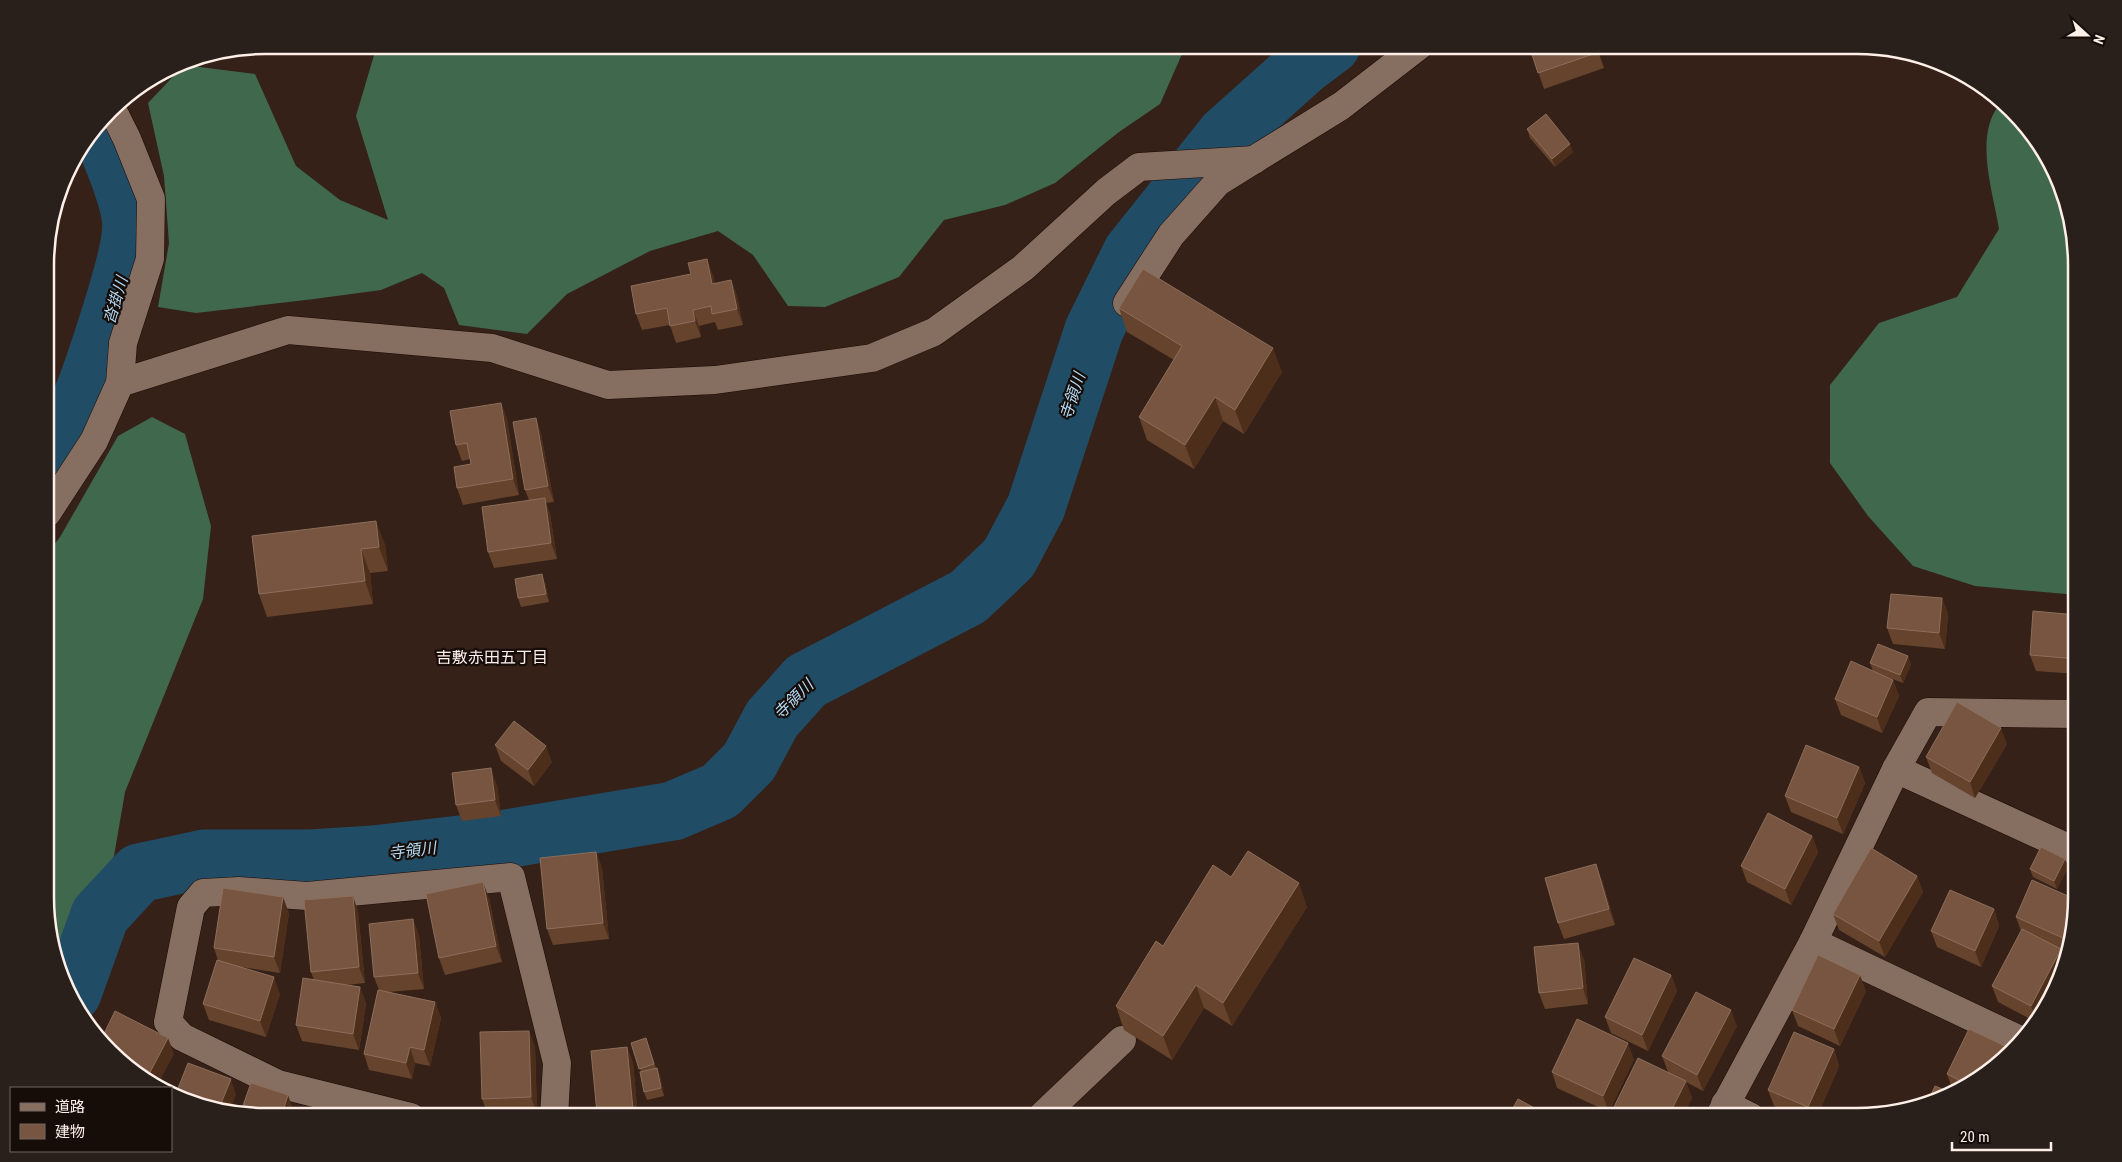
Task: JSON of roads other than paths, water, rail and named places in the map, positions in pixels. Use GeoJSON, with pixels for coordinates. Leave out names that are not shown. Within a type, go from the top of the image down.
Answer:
{"type":"FeatureCollection","features":[{"type":"Feature","properties":{"kind":"street"},"geometry":{"type":"LineString","coordinates":[[1126,306],[1171,235],[1218,182],[1246,160],[1341,106],[1408,54]]}},
{"type":"Feature","properties":{"kind":"street"},"geometry":{"type":"LineString","coordinates":[[54,502],[94,441],[120,382],[123,343],[150,258],[151,199],[127,139],[115,117]]}},
{"type":"Feature","properties":{"kind":"street"},"geometry":{"type":"LineString","coordinates":[[120,382],[288,330],[492,348],[608,385],[714,380],[872,358],[934,332],[1023,268],[1106,192],[1139,167],[1246,160]]}},
{"type":"Feature","properties":{"kind":"street"},"geometry":{"type":"LineString","coordinates":[[1723,1108],[1812,942],[1896,769],[1928,712],[2068,714]]}},
{"type":"Feature","properties":{"kind":"street"},"geometry":{"type":"LineString","coordinates":[[1896,769],[2068,848]]}},
{"type":"Feature","properties":{"kind":"street"},"geometry":{"type":"LineString","coordinates":[[375,1108],[278,1084],[182,1037],[168,1022],[191,908],[203,893],[239,891],[306,896],[511,878],[557,1063],[554,1108]]}},
{"type":"Feature","properties":{"kind":"street"},"geometry":{"type":"LineString","coordinates":[[1812,942],[2015,1037]]}},
{"type":"Feature","properties":{"kind":"street"},"geometry":{"type":"LineString","coordinates":[[1050,1108],[1122,1040]]}},
{"type":"Feature","properties":{"kind":"waterway","name":"寺領川"},"geometry":{"type":"LineString","coordinates":[[74,988],[100,915],[139,873],[204,859],[311,859],[373,855],[494,841],[673,811],[720,791],[749,762],[772,719],[806,681],[968,597],[1009,558],[1036,507],[1094,330],[1132,253],[1226,135],[1319,54]]}},
{"type":"Feature","properties":{"kind":"waterway","name":"沓掛川"},"geometry":{"type":"LineString","coordinates":[[54,455],[79,406],[87,385],[116,298],[130,246],[132,225],[129,206],[118,171],[101,132]]}},
{"type":"Feature","properties":{"kind":"district","name":"吉敷赤田五丁目"},"geometry":{"type":"Point","coordinates":[492,657]}}]}
